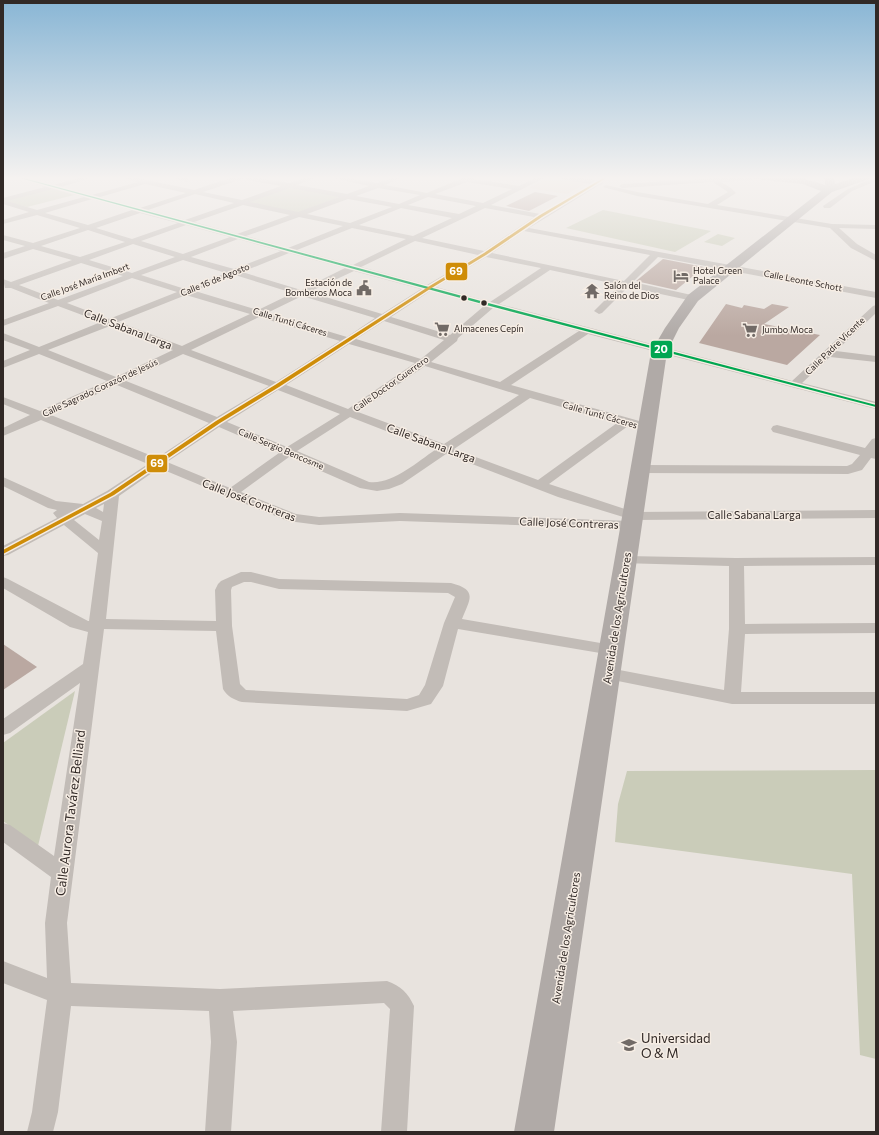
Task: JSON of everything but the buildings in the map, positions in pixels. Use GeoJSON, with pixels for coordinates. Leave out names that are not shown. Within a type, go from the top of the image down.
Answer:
{"type":"FeatureCollection","features":[{"type":"Feature","properties":{"kind":"main road","name":"Avenida de los Agricultores"},"geometry":{"type":"LineString","coordinates":[[534,1132],[612,650],[625,560],[641,469],[636,425],[660,349],[672,328],[693,298],[778,230]]}},
{"type":"Feature","properties":{"kind":"street"},"geometry":{"type":"LineString","coordinates":[[3,256],[83,230]]}},
{"type":"Feature","properties":{"kind":"street"},"geometry":{"type":"LineString","coordinates":[[96,230],[453,339]]}},
{"type":"Feature","properties":{"kind":"street"},"geometry":{"type":"LineString","coordinates":[[6,285],[164,230]]}},
{"type":"Feature","properties":{"kind":"street"},"geometry":{"type":"LineString","coordinates":[[216,230],[288,251],[354,267],[491,305],[876,406]]}},
{"type":"Feature","properties":{"kind":"street","name":"Calle José María Imbert"},"geometry":{"type":"LineString","coordinates":[[3,323],[256,230]]}},
{"type":"Feature","properties":{"kind":"street","name":"Calle 16 de Agosto"},"geometry":{"type":"LineString","coordinates":[[3,365],[340,230]]}},
{"type":"Feature","properties":{"kind":"street"},"geometry":{"type":"LineString","coordinates":[[368,230],[693,298]]}},
{"type":"Feature","properties":{"kind":"street","name":"Calle Sagrado Corazón de Jesús"},"geometry":{"type":"LineString","coordinates":[[3,432],[115,382],[433,230]]}},
{"type":"Feature","properties":{"kind":"street"},"geometry":{"type":"LineString","coordinates":[[3,552],[112,494],[218,422],[522,230]]}},
{"type":"Feature","properties":{"kind":"street","name":"Calle Leonte Schott"},"geometry":{"type":"LineString","coordinates":[[529,230],[876,295]]}},
{"type":"Feature","properties":{"kind":"street"},"geometry":{"type":"LineString","coordinates":[[836,230],[854,246],[876,258]]}},
{"type":"Feature","properties":{"kind":"street","name":"Calle Tunti Cáceres"},"geometry":{"type":"LineString","coordinates":[[3,237],[636,425]]}},
{"type":"Feature","properties":{"kind":"street"},"geometry":{"type":"LineString","coordinates":[[599,310],[656,254]]}},
{"type":"Feature","properties":{"kind":"street","name":"Calle Doctor Guerrero"},"geometry":{"type":"LineString","coordinates":[[230,494],[288,452],[424,362],[453,339],[491,305],[548,268]]}},
{"type":"Feature","properties":{"kind":"street","name":"Calle Sabana Larga"},"geometry":{"type":"LineString","coordinates":[[6,285],[59,302],[632,520],[876,514]]}},
{"type":"Feature","properties":{"kind":"street","name":"Calle Padre Vicente"},"geometry":{"type":"LineString","coordinates":[[794,385],[876,308]]}},
{"type":"Feature","properties":{"kind":"street"},"geometry":{"type":"LineString","coordinates":[[858,324],[870,325]]}},
{"type":"Feature","properties":{"kind":"street"},"geometry":{"type":"LineString","coordinates":[[502,386],[587,330]]}},
{"type":"Feature","properties":{"kind":"street","name":"Calle Sergio Bencosme"},"geometry":{"type":"LineString","coordinates":[[3,336],[218,422],[365,485],[382,487],[396,481],[446,449]]}},
{"type":"Feature","properties":{"kind":"street"},"geometry":{"type":"LineString","coordinates":[[827,353],[876,359]]}},
{"type":"Feature","properties":{"kind":"street"},"geometry":{"type":"LineString","coordinates":[[446,449],[528,394]]}},
{"type":"Feature","properties":{"kind":"street","name":"Calle José Contreras"},"geometry":{"type":"LineString","coordinates":[[3,400],[230,494],[292,518],[319,521],[400,517],[632,520]]}},
{"type":"Feature","properties":{"kind":"street"},"geometry":{"type":"LineString","coordinates":[[540,485],[636,425]]}},
{"type":"Feature","properties":{"kind":"street"},"geometry":{"type":"LineString","coordinates":[[777,429],[871,454]]}},
{"type":"Feature","properties":{"kind":"street"},"geometry":{"type":"LineString","coordinates":[[641,469],[842,471],[857,467],[871,454],[876,442]]}},
{"type":"Feature","properties":{"kind":"street"},"geometry":{"type":"LineString","coordinates":[[3,481],[53,505],[84,508],[108,519]]}},
{"type":"Feature","properties":{"kind":"street","name":"Calle Aurora Tavárez Belliard"},"geometry":{"type":"LineString","coordinates":[[40,1132],[45,1112],[60,994],[56,923],[112,494]]}},
{"type":"Feature","properties":{"kind":"street"},"geometry":{"type":"LineString","coordinates":[[53,505],[65,519],[104,551]]}},
{"type":"Feature","properties":{"kind":"street"},"geometry":{"type":"LineString","coordinates":[[625,560],[736,562],[876,561]]}},
{"type":"Feature","properties":{"kind":"street"},"geometry":{"type":"LineString","coordinates":[[732,698],[737,628],[736,562]]}},
{"type":"Feature","properties":{"kind":"street"},"geometry":{"type":"LineString","coordinates":[[246,577],[279,584],[451,588],[462,593],[464,597],[452,623],[431,694],[425,700],[407,705],[242,696],[232,689],[224,626],[223,590],[226,584],[233,580],[246,577]]}},
{"type":"Feature","properties":{"kind":"street"},"geometry":{"type":"LineString","coordinates":[[3,582],[76,624],[87,627],[96,624],[224,626]]}},
{"type":"Feature","properties":{"kind":"street"},"geometry":{"type":"LineString","coordinates":[[452,623],[612,650]]}},
{"type":"Feature","properties":{"kind":"street"},"geometry":{"type":"LineString","coordinates":[[737,628],[876,628]]}},
{"type":"Feature","properties":{"kind":"street"},"geometry":{"type":"LineString","coordinates":[[3,728],[89,668]]}},
{"type":"Feature","properties":{"kind":"street"},"geometry":{"type":"LineString","coordinates":[[608,674],[732,698],[876,698]]}},
{"type":"Feature","properties":{"kind":"street"},"geometry":{"type":"LineString","coordinates":[[3,831],[62,872]]}},
{"type":"Feature","properties":{"kind":"street"},"geometry":{"type":"LineString","coordinates":[[3,972],[60,994],[220,1000],[387,992],[396,998],[402,1006],[394,1132]]}},
{"type":"Feature","properties":{"kind":"street"},"geometry":{"type":"LineString","coordinates":[[218,1132],[224,1042],[220,1000]]}},
{"type":"Feature","properties":{"kind":"green space"},"geometry":{"type":"Polygon","coordinates":[[[575,230],[711,231],[675,252],[575,230]]]}},
{"type":"Feature","properties":{"kind":"green space"},"geometry":{"type":"Polygon","coordinates":[[[718,234],[735,238],[722,246],[704,242],[718,234]]]}},
{"type":"Feature","properties":{"kind":"green space"},"geometry":{"type":"Polygon","coordinates":[[[75,691],[38,846],[3,821],[3,743],[75,691]]]}},
{"type":"Feature","properties":{"kind":"green space"},"geometry":{"type":"Polygon","coordinates":[[[876,770],[876,1059],[860,1055],[852,874],[615,842],[618,804],[627,771],[876,770]]]}},
{"type":"Feature","properties":{"kind":"transit line","name":"20"},"geometry":{"type":"LineString","coordinates":[[213,230],[491,305],[876,406]]}},
{"type":"Feature","properties":{"kind":"transit line","name":"69"},"geometry":{"type":"LineString","coordinates":[[3,552],[112,494],[218,422],[485,254],[520,230]]}},
{"type":"Feature","properties":{"kind":"place","name":"Hotel Green Palace"},"geometry":{"type":"Point","coordinates":[681,276]}},
{"type":"Feature","properties":{"kind":"place","name":"Estación de Bomberos Moca"},"geometry":{"type":"Point","coordinates":[364,288]}},
{"type":"Feature","properties":{"kind":"place","name":"Salón del Reino de Dios"},"geometry":{"type":"Point","coordinates":[592,291]}},
{"type":"Feature","properties":{"kind":"place","name":"Almacenes Cepín"},"geometry":{"type":"Point","coordinates":[442,329]}},
{"type":"Feature","properties":{"kind":"place","name":"Jumbo Moca"},"geometry":{"type":"Point","coordinates":[750,330]}},
{"type":"Feature","properties":{"kind":"place","name":"Universidad O & M"},"geometry":{"type":"Point","coordinates":[629,1045]}}]}
